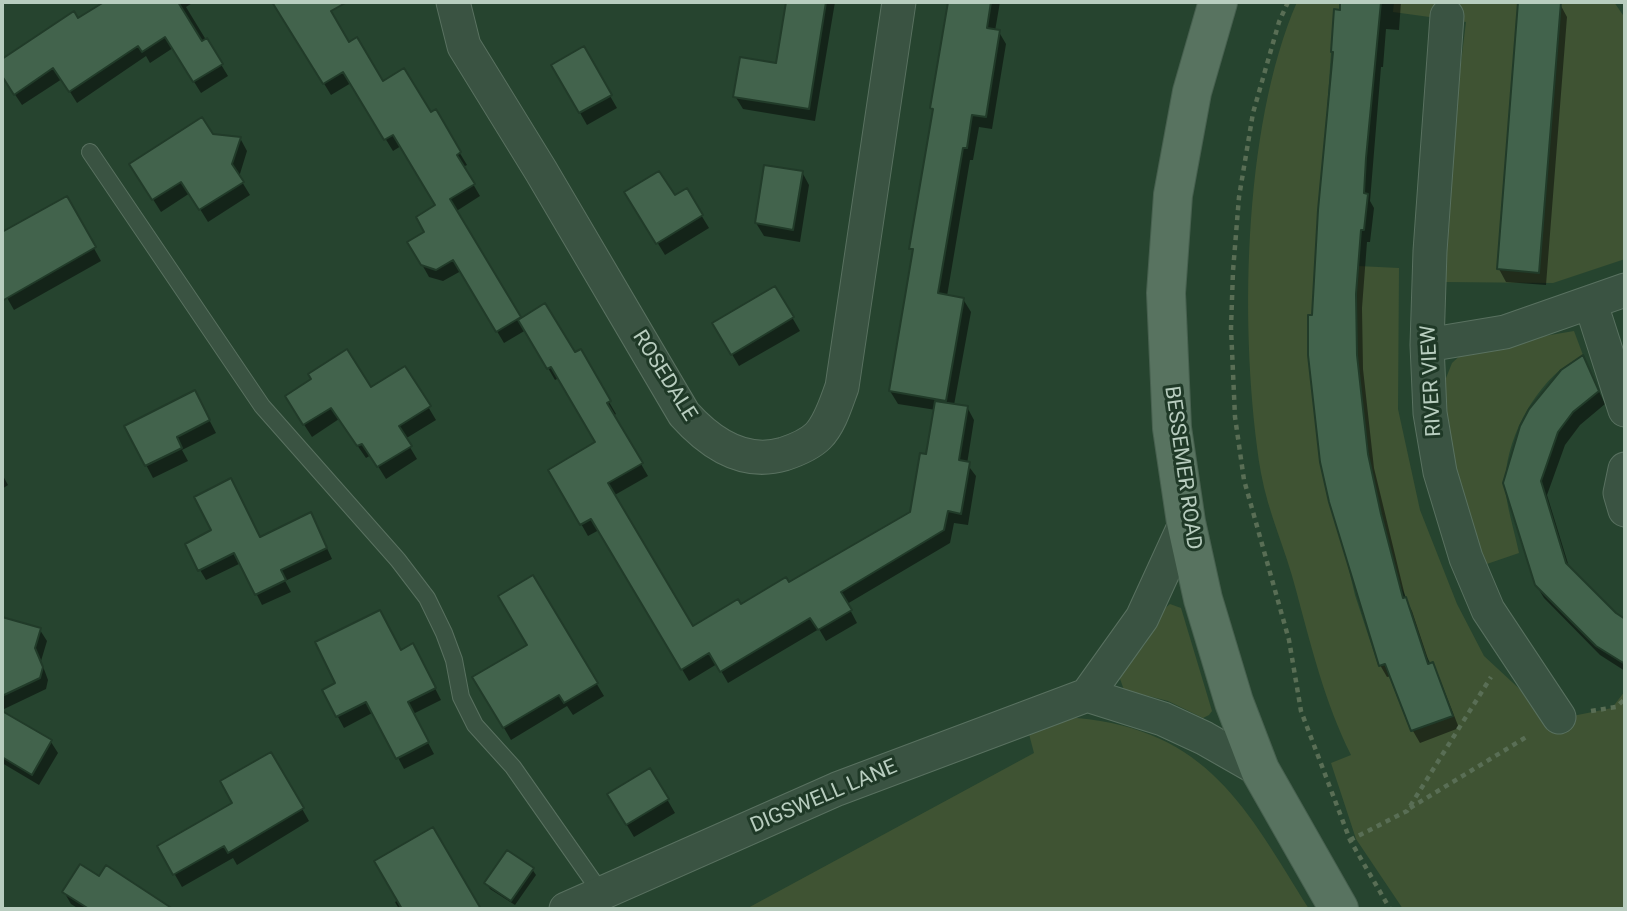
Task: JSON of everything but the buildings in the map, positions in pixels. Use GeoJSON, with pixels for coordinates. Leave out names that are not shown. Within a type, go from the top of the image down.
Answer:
{"type":"FeatureCollection","features":[{"type":"Feature","properties":{"kind":"main road","name":"BESSEMER ROAD"},"geometry":{"type":"LineString","coordinates":[[1218,2],[1192,92],[1173,195],[1166,293],[1172,428],[1186,522],[1217,654],[1260,770],[1339,909]]}},
{"type":"Feature","properties":{"kind":"street","name":"ROSEDALE"},"geometry":{"type":"LineString","coordinates":[[453,2],[464,46],[684,414],[700,431],[722,446],[746,457],[774,457],[798,450],[818,436],[833,412],[842,387],[899,2]]}},
{"type":"Feature","properties":{"kind":"street","name":"RIVER VIEW"},"geometry":{"type":"LineString","coordinates":[[1447,16],[1430,251],[1427,345],[1430,413],[1440,472],[1466,558],[1488,610],[1559,717]]}},
{"type":"Feature","properties":{"kind":"street"},"geometry":{"type":"LineString","coordinates":[[1427,345],[1505,332],[1625,290]]}},
{"type":"Feature","properties":{"kind":"street"},"geometry":{"type":"LineString","coordinates":[[1591,304],[1625,410]]}},
{"type":"Feature","properties":{"kind":"street"},"geometry":{"type":"LineString","coordinates":[[1625,469],[1620,493],[1625,510]]}},
{"type":"Feature","properties":{"kind":"street"},"geometry":{"type":"LineString","coordinates":[[1186,522],[1142,618],[1087,695],[1163,719],[1204,738],[1260,770]]}},
{"type":"Feature","properties":{"kind":"street","name":"DIGSWELL LANE"},"geometry":{"type":"LineString","coordinates":[[566,909],[837,789],[1087,695]]}},
{"type":"Feature","properties":{"kind":"lane"},"geometry":{"type":"LineString","coordinates":[[90,152],[262,406],[398,561],[427,598],[444,632],[454,660],[461,698],[475,726],[513,767],[602,894]]}},
{"type":"Feature","properties":{"kind":"path"},"geometry":{"type":"LineString","coordinates":[[1288,2],[1279,22],[1253,113],[1239,197],[1231,328],[1235,417],[1244,480],[1289,639],[1301,711],[1350,840],[1390,909]]}},
{"type":"Feature","properties":{"kind":"path"},"geometry":{"type":"LineString","coordinates":[[1410,808],[1510,646]]}},
{"type":"Feature","properties":{"kind":"path"},"geometry":{"type":"LineString","coordinates":[[1350,840],[1410,808],[1559,717],[1616,707],[1625,699]]}},
{"type":"Feature","properties":{"kind":"green space"},"geometry":{"type":"Polygon","coordinates":[[[1297,2],[1340,2],[1340,10],[1334,10],[1324,154],[1333,502],[1355,595],[1378,665],[1384,664],[1411,732],[1453,716],[1435,670],[1423,651],[1399,583],[1381,516],[1357,373],[1355,301],[1358,266],[1399,268],[1398,409],[1420,510],[1457,604],[1484,656],[1553,720],[1612,708],[1625,691],[1625,909],[1403,909],[1356,839],[1331,763],[1351,755],[1319,674],[1292,575],[1264,488],[1254,419],[1248,298],[1256,171],[1265,110],[1279,53],[1297,2]]]}},
{"type":"Feature","properties":{"kind":"green space"},"geometry":{"type":"Polygon","coordinates":[[[1394,2],[1614,2],[1625,18],[1625,259],[1553,283],[1443,282],[1455,112],[1466,22],[1393,12],[1394,2]]]}},
{"type":"Feature","properties":{"kind":"green space"},"geometry":{"type":"Polygon","coordinates":[[[1574,331],[1583,355],[1560,370],[1537,395],[1512,443],[1506,495],[1519,553],[1481,566],[1462,513],[1440,393],[1452,363],[1467,349],[1574,331]]]}},
{"type":"Feature","properties":{"kind":"green space"},"geometry":{"type":"Polygon","coordinates":[[[1170,604],[1181,608],[1212,711],[1203,718],[1168,701],[1124,690],[1119,676],[1145,644],[1164,609],[1170,604]]]}},
{"type":"Feature","properties":{"kind":"green space"},"geometry":{"type":"Polygon","coordinates":[[[1077,718],[1122,726],[1160,739],[1191,757],[1218,780],[1242,807],[1265,838],[1309,909],[746,909],[1034,753],[1029,734],[1058,720],[1077,718]]]}}]}
